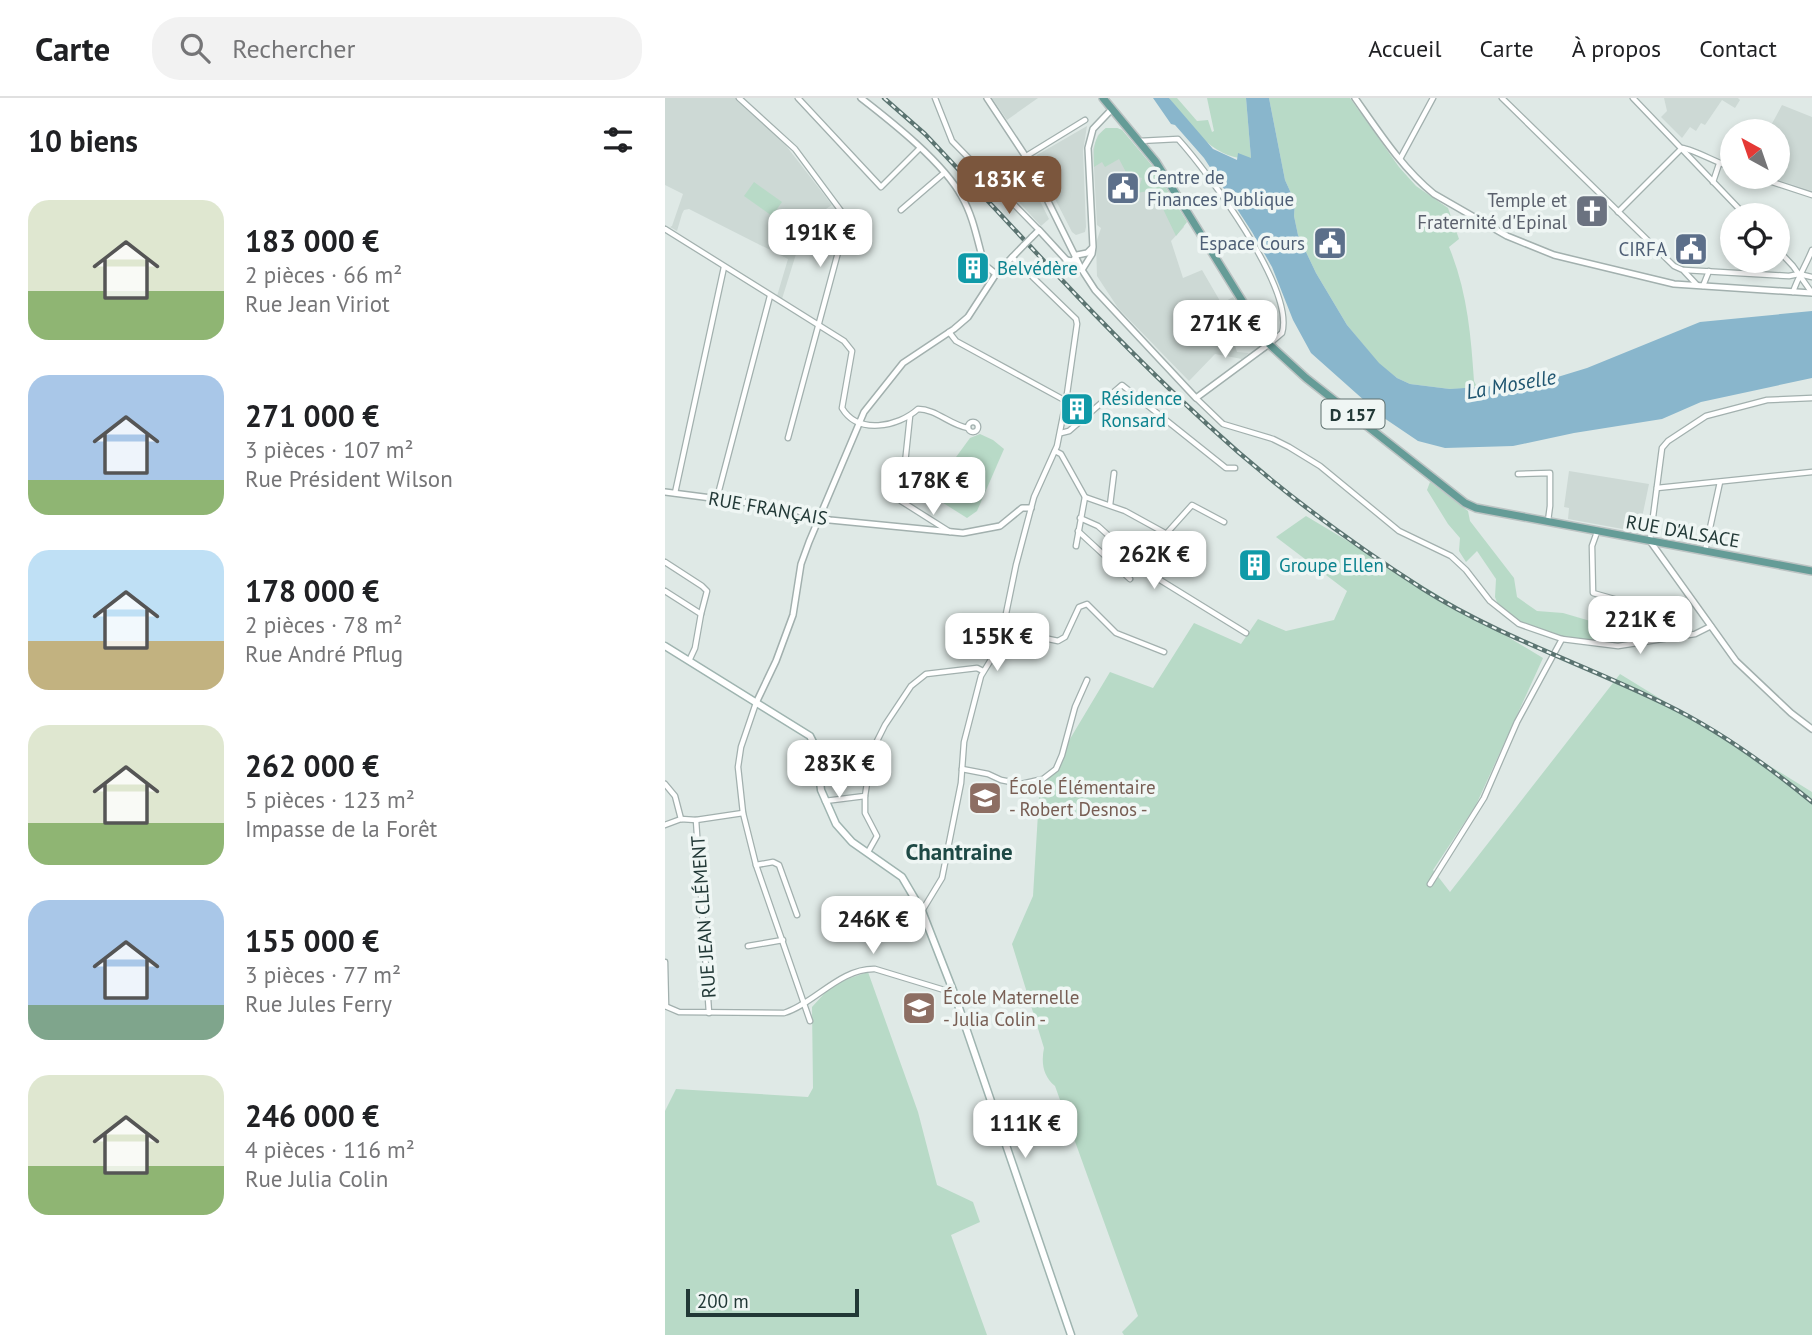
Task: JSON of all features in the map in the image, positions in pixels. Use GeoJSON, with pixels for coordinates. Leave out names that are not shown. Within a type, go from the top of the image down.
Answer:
{"type":"FeatureCollection","features":[{"type":"Feature","properties":{"kind":"main road"},"geometry":{"type":"LineString","coordinates":[[1106,98],[1112,109]]}},
{"type":"Feature","properties":{"kind":"main road","name":"RUE D'ALSACE"},"geometry":{"type":"LineString","coordinates":[[1112,109],[1156,162],[1269,344],[1306,378],[1465,503],[1476,508],[1597,532],[1812,570]]}},
{"type":"Feature","properties":{"kind":"main road"},"geometry":{"type":"LineString","coordinates":[[665,646],[803,731],[813,740],[824,801],[842,833],[902,877],[922,911],[954,993],[1070,1335]]}},
{"type":"Feature","properties":{"kind":"street"},"geometry":{"type":"LineString","coordinates":[[739,98],[795,149],[847,219],[788,438]]}},
{"type":"Feature","properties":{"kind":"street"},"geometry":{"type":"LineString","coordinates":[[798,98],[881,187],[920,148]]}},
{"type":"Feature","properties":{"kind":"street"},"geometry":{"type":"LineString","coordinates":[[861,98],[920,148],[962,197],[982,260],[996,274]]}},
{"type":"Feature","properties":{"kind":"street"},"geometry":{"type":"LineString","coordinates":[[935,98],[952,141],[1072,266],[1082,270]]}},
{"type":"Feature","properties":{"kind":"street"},"geometry":{"type":"LineString","coordinates":[[988,98],[1026,158],[1077,255],[1082,270],[1106,303],[1223,424],[1273,439],[1320,466],[1399,531],[1451,556],[1466,570],[1490,601],[1519,624],[1562,639],[1619,646],[1695,634],[1711,626]]}},
{"type":"Feature","properties":{"kind":"street"},"geometry":{"type":"LineString","coordinates":[[1355,98],[1400,159],[1434,194],[1518,241],[1554,255],[1666,282],[1812,293]]}},
{"type":"Feature","properties":{"kind":"street"},"geometry":{"type":"LineString","coordinates":[[1400,159],[1433,98]]}},
{"type":"Feature","properties":{"kind":"street"},"geometry":{"type":"LineString","coordinates":[[1502,98],[1674,266],[1683,270],[1700,286]]}},
{"type":"Feature","properties":{"kind":"street"},"geometry":{"type":"LineString","coordinates":[[1633,98],[1733,203]]}},
{"type":"Feature","properties":{"kind":"street"},"geometry":{"type":"LineString","coordinates":[[1082,270],[1092,254],[1093,247],[1088,148],[1093,129],[1112,109]]}},
{"type":"Feature","properties":{"kind":"street"},"geometry":{"type":"LineString","coordinates":[[997,186],[1026,158],[1086,120]]}},
{"type":"Feature","properties":{"kind":"street"},"geometry":{"type":"LineString","coordinates":[[1139,141],[1178,139],[1198,162],[1232,209],[1268,268],[1283,317],[1282,333],[1196,398]]}},
{"type":"Feature","properties":{"kind":"street"},"geometry":{"type":"LineString","coordinates":[[1618,212],[1681,149],[1688,148],[1719,164],[1713,182]]}},
{"type":"Feature","properties":{"kind":"street"},"geometry":{"type":"LineString","coordinates":[[901,210],[943,173]]}},
{"type":"Feature","properties":{"kind":"street"},"geometry":{"type":"LineString","coordinates":[[1790,188],[1812,195]]}},
{"type":"Feature","properties":{"kind":"street"},"geometry":{"type":"LineString","coordinates":[[665,229],[844,341],[852,351],[842,408],[857,423],[871,427],[925,409],[968,428]]}},
{"type":"Feature","properties":{"kind":"street"},"geometry":{"type":"LineString","coordinates":[[810,1021],[756,866],[743,813],[738,767],[741,747],[756,703],[776,661],[793,615],[801,564],[857,423],[883,385],[903,363],[968,317],[996,274],[1039,230]]}},
{"type":"Feature","properties":{"kind":"street"},"geometry":{"type":"LineString","coordinates":[[1066,260],[1073,261],[1077,255],[1087,253],[1093,247]]}},
{"type":"Feature","properties":{"kind":"street"},"geometry":{"type":"LineString","coordinates":[[1793,292],[1812,250]]}},
{"type":"Feature","properties":{"kind":"street"},"geometry":{"type":"LineString","coordinates":[[922,911],[942,878],[962,769],[964,742],[983,671],[995,653],[1003,629],[1031,508],[1061,433],[1077,324],[1076,319],[1012,257]]}},
{"type":"Feature","properties":{"kind":"street"},"geometry":{"type":"LineString","coordinates":[[1790,264],[1812,293]]}},
{"type":"Feature","properties":{"kind":"street"},"geometry":{"type":"LineString","coordinates":[[675,493],[724,267]]}},
{"type":"Feature","properties":{"kind":"street"},"geometry":{"type":"LineString","coordinates":[[1683,270],[1789,276],[1799,274],[1812,277]]}},
{"type":"Feature","properties":{"kind":"street"},"geometry":{"type":"LineString","coordinates":[[1700,286],[1709,271]]}},
{"type":"Feature","properties":{"kind":"street"},"geometry":{"type":"LineString","coordinates":[[717,498],[770,296]]}},
{"type":"Feature","properties":{"kind":"street"},"geometry":{"type":"LineString","coordinates":[[949,332],[956,341],[1066,401]]}},
{"type":"Feature","properties":{"kind":"street"},"geometry":{"type":"LineString","coordinates":[[1061,433],[1073,428],[1122,385],[1226,468],[1235,468]]}},
{"type":"Feature","properties":{"kind":"street"},"geometry":{"type":"LineString","coordinates":[[1812,398],[1767,400],[1706,416],[1664,444],[1650,541],[1746,671],[1812,729]]}},
{"type":"Feature","properties":{"kind":"street"},"geometry":{"type":"LineString","coordinates":[[910,416],[901,500],[950,532]]}},
{"type":"Feature","properties":{"kind":"street"},"geometry":{"type":"LineString","coordinates":[[1062,425],[1073,428]]}},
{"type":"Feature","properties":{"kind":"street"},"geometry":{"type":"LineString","coordinates":[[1055,452],[1061,454],[1085,497],[1076,546]]}},
{"type":"Feature","properties":{"kind":"street"},"geometry":{"type":"LineString","coordinates":[[1657,488],[1812,472]]}},
{"type":"Feature","properties":{"kind":"street"},"geometry":{"type":"LineString","coordinates":[[1110,505],[1114,473]]}},
{"type":"Feature","properties":{"kind":"street"},"geometry":{"type":"LineString","coordinates":[[1518,474],[1550,473],[1551,506],[1548,522]]}},
{"type":"Feature","properties":{"kind":"street"},"geometry":{"type":"LineString","coordinates":[[1705,551],[1720,482]]}},
{"type":"Feature","properties":{"kind":"street","name":"RUE FRANÇAIS"},"geometry":{"type":"LineString","coordinates":[[665,492],[801,511],[830,520],[968,533],[1000,526],[1022,508],[1031,508]]}},
{"type":"Feature","properties":{"kind":"street"},"geometry":{"type":"LineString","coordinates":[[1085,497],[1110,505],[1176,539]]}},
{"type":"Feature","properties":{"kind":"street"},"geometry":{"type":"LineString","coordinates":[[1166,534],[1192,505],[1224,522]]}},
{"type":"Feature","properties":{"kind":"street"},"geometry":{"type":"LineString","coordinates":[[1080,518],[1098,526],[1151,575],[1247,633]]}},
{"type":"Feature","properties":{"kind":"street"},"geometry":{"type":"LineString","coordinates":[[1078,531],[1131,579]]}},
{"type":"Feature","properties":{"kind":"street"},"geometry":{"type":"LineString","coordinates":[[1597,532],[1592,546],[1593,593],[1646,608]]}},
{"type":"Feature","properties":{"kind":"street"},"geometry":{"type":"LineString","coordinates":[[665,562],[707,592],[695,648],[689,662]]}},
{"type":"Feature","properties":{"kind":"street"},"geometry":{"type":"LineString","coordinates":[[665,591],[701,614]]}},
{"type":"Feature","properties":{"kind":"street"},"geometry":{"type":"LineString","coordinates":[[1003,629],[1058,641],[1065,637],[1079,607],[1087,604],[1116,633],[1164,652]]}},
{"type":"Feature","properties":{"kind":"street"},"geometry":{"type":"LineString","coordinates":[[1430,884],[1484,798],[1517,722],[1562,639]]}},
{"type":"Feature","properties":{"kind":"street"},"geometry":{"type":"LineString","coordinates":[[868,852],[877,836],[866,813],[865,796],[872,751],[885,725],[911,686],[926,674],[977,668],[983,671]]}},
{"type":"Feature","properties":{"kind":"street"},"geometry":{"type":"LineString","coordinates":[[962,769],[1021,784],[1042,779],[1056,769],[1075,707],[1087,680]]}},
{"type":"Feature","properties":{"kind":"street"},"geometry":{"type":"LineString","coordinates":[[665,784],[675,796],[681,819]]}},
{"type":"Feature","properties":{"kind":"street"},"geometry":{"type":"LineString","coordinates":[[824,801],[865,796]]}},
{"type":"Feature","properties":{"kind":"street"},"geometry":{"type":"LineString","coordinates":[[665,825],[681,819],[696,820],[743,813]]}},
{"type":"Feature","properties":{"kind":"street","name":"RUE JEAN CLÉMENT"},"geometry":{"type":"LineString","coordinates":[[696,820],[709,1013]]}},
{"type":"Feature","properties":{"kind":"street"},"geometry":{"type":"LineString","coordinates":[[756,866],[773,862],[779,865],[797,915]]}},
{"type":"Feature","properties":{"kind":"street"},"geometry":{"type":"LineString","coordinates":[[748,946],[783,940]]}},
{"type":"Feature","properties":{"kind":"street"},"geometry":{"type":"LineString","coordinates":[[665,963],[665,1006]]}},
{"type":"Feature","properties":{"kind":"street"},"geometry":{"type":"LineString","coordinates":[[804,1004],[835,982],[868,968],[954,993]]}},
{"type":"Feature","properties":{"kind":"street","name":"RUE JEAN CLÉMENT"},"geometry":{"type":"LineString","coordinates":[[665,1006],[679,1012],[784,1013],[796,1010],[804,1004]]}},
{"type":"Feature","properties":{"kind":"shaded area"},"geometry":{"type":"Polygon","coordinates":[[[665,98],[735,98],[784,143],[832,205],[806,222],[782,299],[777,296],[788,259],[689,209],[684,210],[677,231],[670,227],[683,194],[665,185],[665,98]]]}},
{"type":"Feature","properties":{"kind":"shaded area"},"geometry":{"type":"Polygon","coordinates":[[[992,98],[1038,98],[1007,120],[992,98]]]}},
{"type":"Feature","properties":{"kind":"shaded area"},"geometry":{"type":"Polygon","coordinates":[[[1664,98],[1740,100],[1735,108],[1722,100],[1705,125],[1701,123],[1696,131],[1690,127],[1682,138],[1661,117],[1667,111],[1664,98]]]}},
{"type":"Feature","properties":{"kind":"shaded area"},"geometry":{"type":"Polygon","coordinates":[[[1782,105],[1812,117],[1812,191],[1790,184],[1790,119],[1774,119],[1782,105]]]}},
{"type":"Feature","properties":{"kind":"shaded area"},"geometry":{"type":"Polygon","coordinates":[[[1087,126],[1083,151],[1086,227],[1085,232],[1076,235],[1035,160],[1037,155],[1087,126]]]}},
{"type":"Feature","properties":{"kind":"shaded area"},"geometry":{"type":"Polygon","coordinates":[[[1106,128],[1122,130],[1153,167],[1184,227],[1171,241],[1183,278],[1202,270],[1220,301],[1219,305],[1233,297],[1242,310],[1214,327],[1218,333],[1229,327],[1237,352],[1249,353],[1242,359],[1215,354],[1189,381],[1118,308],[1097,276],[1096,243],[1101,228],[1097,225],[1093,149],[1098,135],[1106,128]]]}},
{"type":"Feature","properties":{"kind":"shaded area"},"geometry":{"type":"Polygon","coordinates":[[[1022,170],[1025,171],[1049,219],[1041,226],[1006,188],[1022,170]]]}},
{"type":"Feature","properties":{"kind":"shaded area"},"geometry":{"type":"Polygon","coordinates":[[[1569,471],[1649,484],[1639,532],[1568,519],[1569,508],[1564,507],[1569,471]]]}},
{"type":"Feature","properties":{"kind":"green space"},"geometry":{"type":"Polygon","coordinates":[[[1169,98],[1177,98],[1197,121],[1208,120],[1212,132],[1214,131],[1207,98],[1246,98],[1251,158],[1226,154],[1204,140],[1169,98]]]}},
{"type":"Feature","properties":{"kind":"green space"},"geometry":{"type":"Polygon","coordinates":[[[1269,98],[1350,98],[1399,167],[1416,186],[1448,208],[1459,239],[1449,247],[1467,313],[1476,385],[1473,388],[1450,389],[1410,384],[1397,378],[1379,364],[1347,325],[1316,273],[1298,235],[1294,216],[1295,202],[1285,180],[1269,98]]]}},
{"type":"Feature","properties":{"kind":"green space"},"geometry":{"type":"Polygon","coordinates":[[[1106,128],[1122,130],[1153,167],[1187,222],[1176,236],[1154,190],[1137,193],[1134,187],[1139,188],[1142,178],[1127,174],[1119,159],[1105,167],[1102,162],[1094,167],[1096,141],[1106,128]]]}},
{"type":"Feature","properties":{"kind":"green space"},"geometry":{"type":"Polygon","coordinates":[[[754,182],[782,202],[772,216],[744,196],[754,182]]]}},
{"type":"Feature","properties":{"kind":"green space"},"geometry":{"type":"Polygon","coordinates":[[[980,434],[1004,449],[977,511],[967,518],[929,494],[970,438],[980,434]]]}},
{"type":"Feature","properties":{"kind":"green space"},"geometry":{"type":"Polygon","coordinates":[[[1430,482],[1468,511],[1470,521],[1514,578],[1517,597],[1537,611],[1563,613],[1638,635],[1634,640],[1606,639],[1602,643],[1566,638],[1509,620],[1502,615],[1495,597],[1496,579],[1477,551],[1466,562],[1459,551],[1460,538],[1427,490],[1430,482]]]}},
{"type":"Feature","properties":{"kind":"green space"},"geometry":{"type":"Polygon","coordinates":[[[1306,516],[1543,658],[1476,805],[1433,870],[1450,892],[1620,674],[1812,792],[1812,1335],[1124,1335],[1122,1332],[1138,1316],[1055,1086],[1044,1069],[1044,1048],[1012,944],[1033,896],[1039,797],[1058,759],[1110,672],[1153,688],[1194,623],[1241,644],[1258,619],[1286,631],[1334,620],[1347,591],[1276,537],[1306,516]]]}},
{"type":"Feature","properties":{"kind":"green space"},"geometry":{"type":"Polygon","coordinates":[[[868,972],[918,1112],[937,1185],[973,1202],[980,1222],[951,1235],[987,1335],[665,1335],[665,1111],[676,1089],[808,1097],[813,1088],[812,1007],[833,984],[868,972]]]}},
{"type":"Feature","properties":{"kind":"water"},"geometry":{"type":"Polygon","coordinates":[[[1153,98],[1169,98],[1213,149],[1237,160],[1238,153],[1251,158],[1246,98],[1269,98],[1285,180],[1295,202],[1294,216],[1298,235],[1316,273],[1347,325],[1379,363],[1397,378],[1410,384],[1450,389],[1538,383],[1587,368],[1700,322],[1812,311],[1812,378],[1701,402],[1662,419],[1513,446],[1445,448],[1418,441],[1384,418],[1311,353],[1293,320],[1272,267],[1252,232],[1204,158],[1175,125],[1171,124],[1153,98]]]}},
{"type":"Feature","properties":{"kind":"railway"},"geometry":{"type":"LineString","coordinates":[[884,98],[925,134],[1064,282],[1171,390],[1233,448],[1312,512],[1395,571],[1452,606],[1512,636],[1636,690],[1706,726],[1760,762],[1812,802]]}},
{"type":"Feature","properties":{"kind":"place","name":"Centre de Finances Publique"},"geometry":{"type":"Point","coordinates":[1123,188]}},
{"type":"Feature","properties":{"kind":"place","name":"Temple et Fraternité d'Epinal"},"geometry":{"type":"Point","coordinates":[1592,211]}},
{"type":"Feature","properties":{"kind":"place","name":"Espace Cours"},"geometry":{"type":"Point","coordinates":[1330,243]}},
{"type":"Feature","properties":{"kind":"place","name":"CIRFA"},"geometry":{"type":"Point","coordinates":[1691,249]}},
{"type":"Feature","properties":{"kind":"place","name":"Belvédère"},"geometry":{"type":"Point","coordinates":[973,268]}},
{"type":"Feature","properties":{"kind":"place","name":"Résidence Ronsard"},"geometry":{"type":"Point","coordinates":[1077,409]}},
{"type":"Feature","properties":{"kind":"place","name":"Groupe Ellen"},"geometry":{"type":"Point","coordinates":[1255,565]}},
{"type":"Feature","properties":{"kind":"place","name":"École Élémentaire - Robert Desnos -"},"geometry":{"type":"Point","coordinates":[985,798]}},
{"type":"Feature","properties":{"kind":"place","name":"École Maternelle - Julia Colin -"},"geometry":{"type":"Point","coordinates":[919,1008]}},
{"type":"Feature","properties":{"kind":"district","name":"Chantraine"},"geometry":{"type":"Point","coordinates":[959,851]}},
{"type":"Feature","properties":{"kind":"water label","name":"La Moselle"},"geometry":{"type":"Point","coordinates":[1511,384]}}]}
